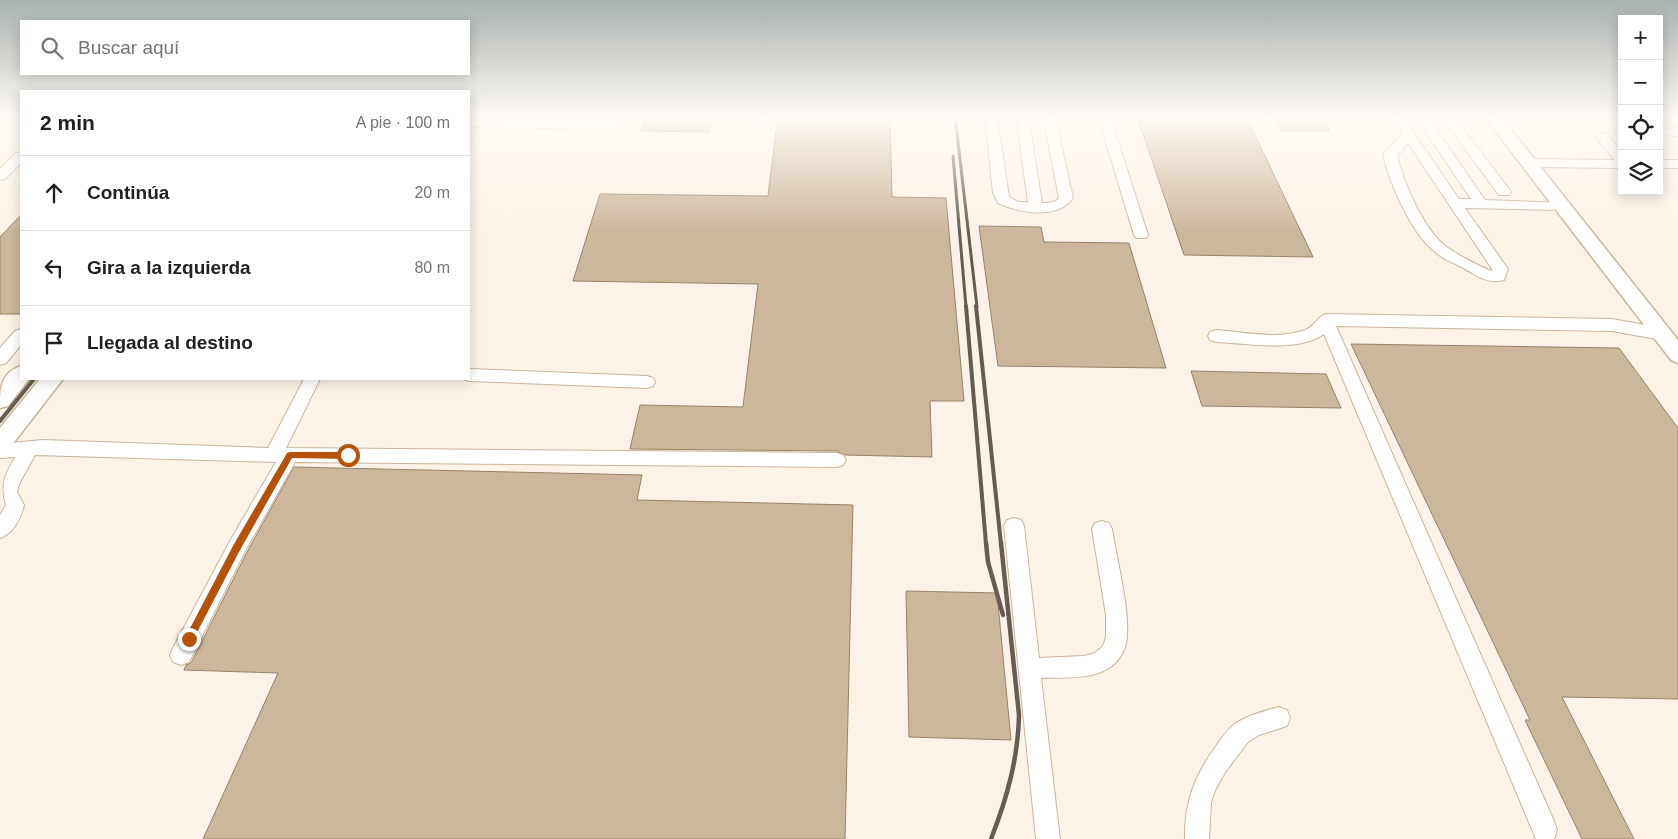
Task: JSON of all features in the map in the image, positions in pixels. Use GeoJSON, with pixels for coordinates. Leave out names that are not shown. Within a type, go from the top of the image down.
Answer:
{"type":"FeatureCollection","features":[{"type":"Feature","properties":{"kind":"main road"},"geometry":{"type":"LineString","coordinates":[[1523,155],[1678,355]]}},
{"type":"Feature","properties":{"kind":"main road"},"geometry":{"type":"LineString","coordinates":[[0,400],[20,375]]}},
{"type":"Feature","properties":{"kind":"main road"},"geometry":{"type":"LineString","coordinates":[[0,444],[51,380]]}},
{"type":"Feature","properties":{"kind":"street"},"geometry":{"type":"LineString","coordinates":[[3,155],[20,156]]}},
{"type":"Feature","properties":{"kind":"street"},"geometry":{"type":"LineString","coordinates":[[996,155],[1000,193],[1003,200],[1011,205],[1036,207],[1057,206],[1063,204],[1066,198],[1057,155]]}},
{"type":"Feature","properties":{"kind":"street"},"geometry":{"type":"LineString","coordinates":[[1028,155],[1036,207]]}},
{"type":"Feature","properties":{"kind":"street"},"geometry":{"type":"LineString","coordinates":[[1116,155],[1141,235]]}},
{"type":"Feature","properties":{"kind":"street"},"geometry":{"type":"LineString","coordinates":[[1390,155],[1392,169],[1418,219],[1436,246],[1483,273],[1499,276],[1500,269],[1423,155]]}},
{"type":"Feature","properties":{"kind":"street"},"geometry":{"type":"LineString","coordinates":[[1448,155],[1481,204]]}},
{"type":"Feature","properties":{"kind":"street"},"geometry":{"type":"LineString","coordinates":[[1476,155],[1504,192]]}},
{"type":"Feature","properties":{"kind":"street"},"geometry":{"type":"LineString","coordinates":[[0,176],[20,157]]}},
{"type":"Feature","properties":{"kind":"street"},"geometry":{"type":"LineString","coordinates":[[1529,163],[1618,162]]}},
{"type":"Feature","properties":{"kind":"street"},"geometry":{"type":"LineString","coordinates":[[1663,164],[1678,164]]}},
{"type":"Feature","properties":{"kind":"street"},"geometry":{"type":"LineString","coordinates":[[1454,203],[1561,206]]}},
{"type":"Feature","properties":{"kind":"street"},"geometry":{"type":"LineString","coordinates":[[1326,320],[1546,830]]}},
{"type":"Feature","properties":{"kind":"street"},"geometry":{"type":"LineString","coordinates":[[1216,336],[1271,339],[1300,337],[1314,333],[1326,320],[1612,325],[1662,334]]}},
{"type":"Feature","properties":{"kind":"street"},"geometry":{"type":"LineString","coordinates":[[0,359],[20,336]]}},
{"type":"Feature","properties":{"kind":"street"},"geometry":{"type":"LineString","coordinates":[[470,375],[646,382]]}},
{"type":"Feature","properties":{"kind":"street"},"geometry":{"type":"LineString","coordinates":[[181,655],[237,547],[281,455],[312,380]]}},
{"type":"Feature","properties":{"kind":"street"},"geometry":{"type":"LineString","coordinates":[[0,530],[13,513],[15,505],[8,492],[10,483],[30,447]]}},
{"type":"Feature","properties":{"kind":"street"},"geometry":{"type":"LineString","coordinates":[[0,451],[30,447],[281,455],[837,460]]}},
{"type":"Feature","properties":{"kind":"street"},"geometry":{"type":"LineString","coordinates":[[1014,526],[1048,839]]}},
{"type":"Feature","properties":{"kind":"street"},"geometry":{"type":"LineString","coordinates":[[1029,670],[1084,666],[1101,661],[1112,652],[1117,637],[1116,615],[1102,529]]}},
{"type":"Feature","properties":{"kind":"street"},"geometry":{"type":"LineString","coordinates":[[1197,839],[1196,820],[1199,797],[1209,773],[1239,735],[1259,724],[1279,718]]}},
{"type":"Feature","properties":{"kind":"building"},"geometry":{"type":"Polygon","coordinates":[[[773,155],[891,155],[892,197],[946,198],[964,401],[930,401],[932,457],[845,455],[837,451],[630,449],[640,405],[743,407],[758,284],[573,281],[600,194],[768,196],[773,155]]]}},
{"type":"Feature","properties":{"kind":"building"},"geometry":{"type":"Polygon","coordinates":[[[1150,155],[1265,155],[1313,257],[1184,255],[1150,155]]]}},
{"type":"Feature","properties":{"kind":"building"},"geometry":{"type":"Polygon","coordinates":[[[20,216],[20,314],[0,314],[0,237],[20,216]]]}},
{"type":"Feature","properties":{"kind":"building"},"geometry":{"type":"Polygon","coordinates":[[[979,226],[1041,227],[1044,242],[1129,243],[1166,368],[998,366],[979,226]]]}},
{"type":"Feature","properties":{"kind":"building"},"geometry":{"type":"Polygon","coordinates":[[[1351,344],[1619,348],[1678,428],[1678,699],[1562,697],[1634,839],[1582,839],[1525,720],[1530,720],[1351,344]]]}},
{"type":"Feature","properties":{"kind":"building"},"geometry":{"type":"Polygon","coordinates":[[[1191,371],[1326,374],[1341,408],[1202,406],[1191,371]]]}},
{"type":"Feature","properties":{"kind":"building"},"geometry":{"type":"Polygon","coordinates":[[[294,467],[642,475],[637,500],[853,505],[845,839],[203,839],[278,673],[184,670],[186,665],[191,663],[246,554],[294,467]]]}},
{"type":"Feature","properties":{"kind":"building"},"geometry":{"type":"Polygon","coordinates":[[[906,591],[997,593],[1011,740],[909,737],[906,591]]]}},
{"type":"Feature","properties":{"kind":"railway"},"geometry":{"type":"LineString","coordinates":[[960,155],[977,307]]}},
{"type":"Feature","properties":{"kind":"railway"},"geometry":{"type":"LineString","coordinates":[[953,156],[966,307]]}},
{"type":"Feature","properties":{"kind":"railway"},"geometry":{"type":"LineString","coordinates":[[966,306],[986,544]]}},
{"type":"Feature","properties":{"kind":"railway"},"geometry":{"type":"LineString","coordinates":[[976,306],[1001,544]]}},
{"type":"Feature","properties":{"kind":"railway"},"geometry":{"type":"LineString","coordinates":[[0,421],[33,380]]}},
{"type":"Feature","properties":{"kind":"railway"},"geometry":{"type":"LineString","coordinates":[[986,543],[988,562],[1003,615]]}},
{"type":"Feature","properties":{"kind":"railway"},"geometry":{"type":"LineString","coordinates":[[991,839],[1011,778],[1019,715],[1001,543]]}},
{"type":"Feature","properties":{"kind":"route"},"geometry":{"type":"LineString","coordinates":[[189,639],[237,547],[290,455],[348,455]]}}]}
